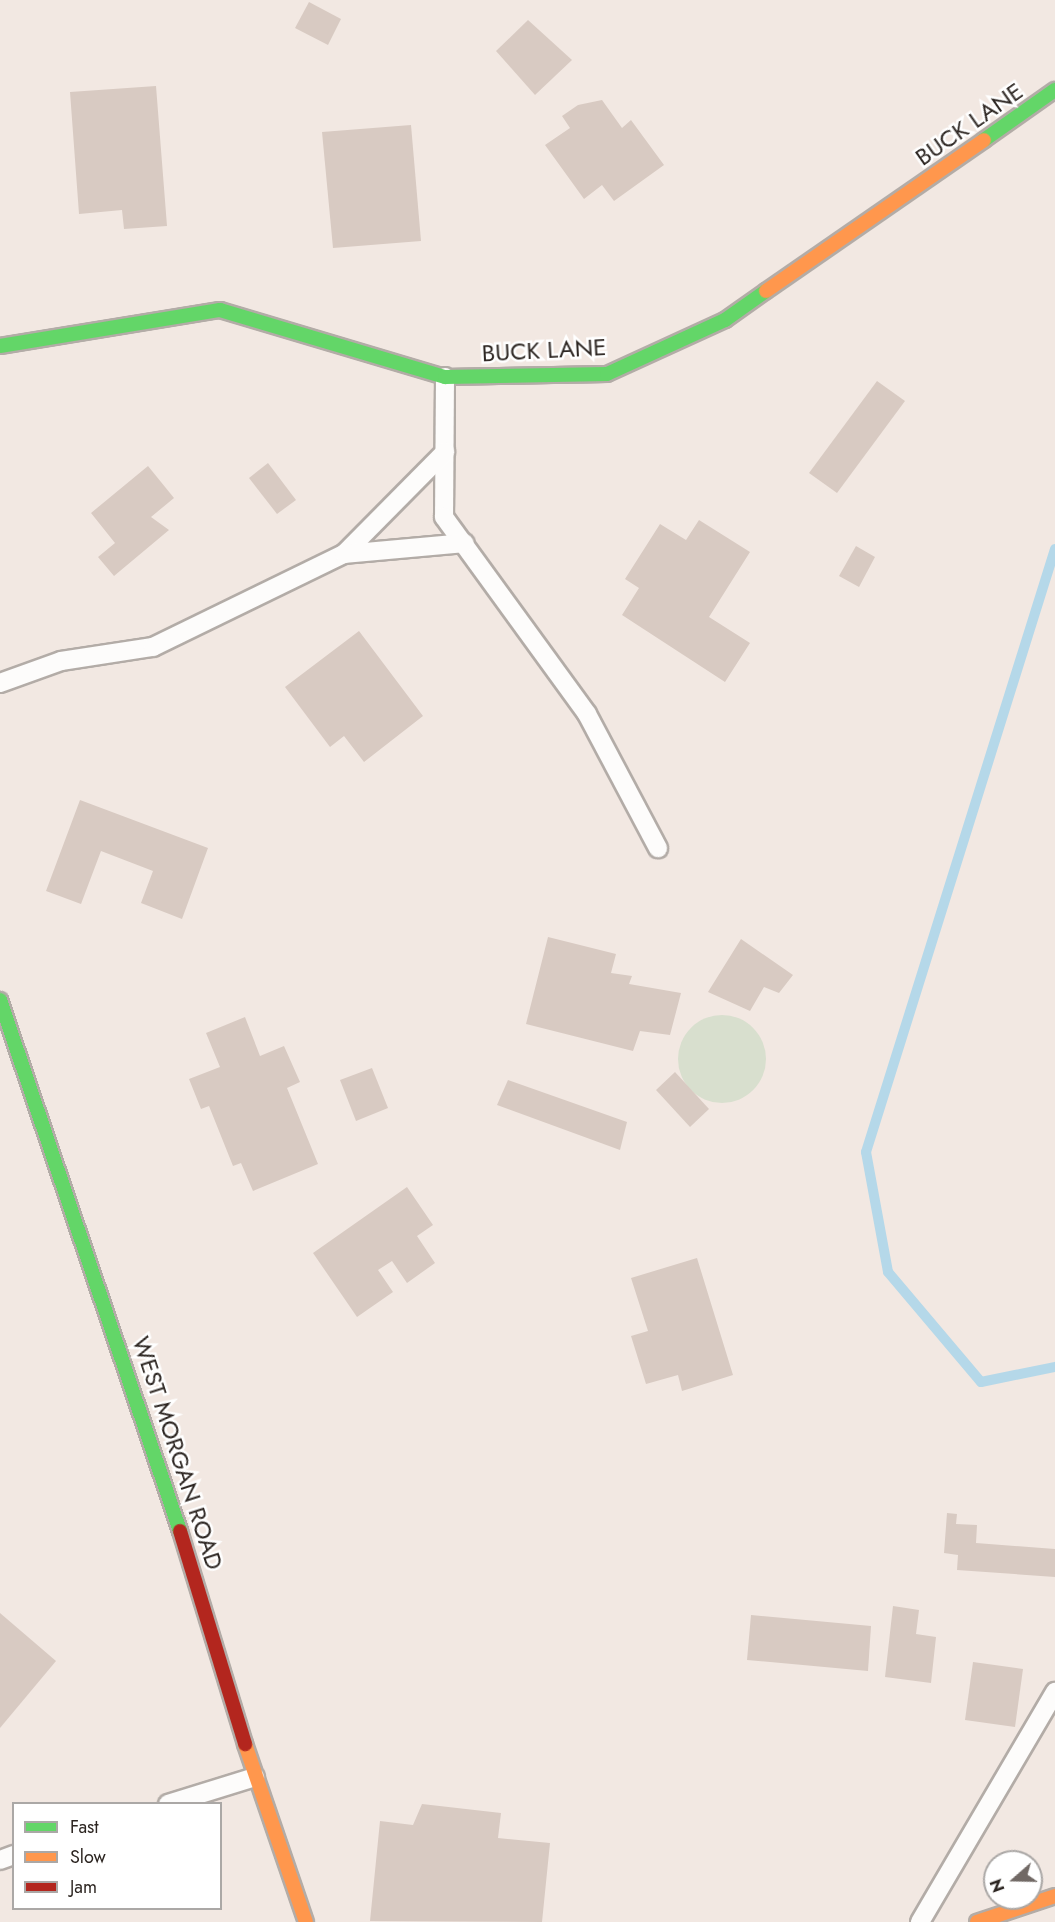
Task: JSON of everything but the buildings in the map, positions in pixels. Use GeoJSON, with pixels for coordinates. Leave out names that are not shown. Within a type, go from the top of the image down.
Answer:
{"type":"FeatureCollection","features":[{"type":"Feature","properties":{"kind":"street","name":"BUCK LANE"},"geometry":{"type":"LineString","coordinates":[[0,346],[220,310],[445,377],[607,374],[725,320],[1055,90]]}},
{"type":"Feature","properties":{"kind":"street","name":"WEST MORGAN ROAD"},"geometry":{"type":"LineString","coordinates":[[0,1000],[154,1445],[255,1777],[306,1922]]}},
{"type":"Feature","properties":{"kind":"street"},"geometry":{"type":"LineString","coordinates":[[977,1922],[1055,1896]]}},
{"type":"Feature","properties":{"kind":"lane"},"geometry":{"type":"LineString","coordinates":[[445,377],[444,517],[587,714],[658,848]]}},
{"type":"Feature","properties":{"kind":"lane"},"geometry":{"type":"LineString","coordinates":[[0,683],[62,661],[153,647],[344,554],[445,452]]}},
{"type":"Feature","properties":{"kind":"lane"},"geometry":{"type":"LineString","coordinates":[[344,554],[464,543]]}},
{"type":"Feature","properties":{"kind":"lane"},"geometry":{"type":"LineString","coordinates":[[920,1922],[1055,1692]]}},
{"type":"Feature","properties":{"kind":"lane"},"geometry":{"type":"LineString","coordinates":[[171,1802],[255,1777]]}},
{"type":"Feature","properties":{"kind":"green space"},"geometry":{"type":"Polygon","coordinates":[[[722,1015],[739,1018],[753,1028],[763,1042],[766,1059],[763,1076],[753,1090],[739,1100],[722,1103],[705,1100],[691,1090],[681,1076],[678,1059],[681,1042],[691,1028],[705,1018],[722,1015]]]}},
{"type":"Feature","properties":{"kind":"waterway"},"geometry":{"type":"LineString","coordinates":[[1055,549],[866,1152],[888,1272],[981,1382],[1055,1367]]}},
{"type":"Feature","properties":{"kind":"traffic: fast"},"geometry":{"type":"LineString","coordinates":[[984,140],[1055,90]]}},
{"type":"Feature","properties":{"kind":"traffic: fast"},"geometry":{"type":"LineString","coordinates":[[0,346],[220,310],[445,377],[607,374],[725,320],[766,291]]}},
{"type":"Feature","properties":{"kind":"traffic: fast"},"geometry":{"type":"LineString","coordinates":[[0,1000],[180,1531]]}},
{"type":"Feature","properties":{"kind":"traffic: slow"},"geometry":{"type":"LineString","coordinates":[[766,291],[984,140]]}},
{"type":"Feature","properties":{"kind":"traffic: slow"},"geometry":{"type":"LineString","coordinates":[[245,1744],[306,1922]]}},
{"type":"Feature","properties":{"kind":"traffic: slow"},"geometry":{"type":"LineString","coordinates":[[977,1922],[1055,1896]]}},
{"type":"Feature","properties":{"kind":"traffic: jam"},"geometry":{"type":"LineString","coordinates":[[180,1531],[245,1744]]}}]}
